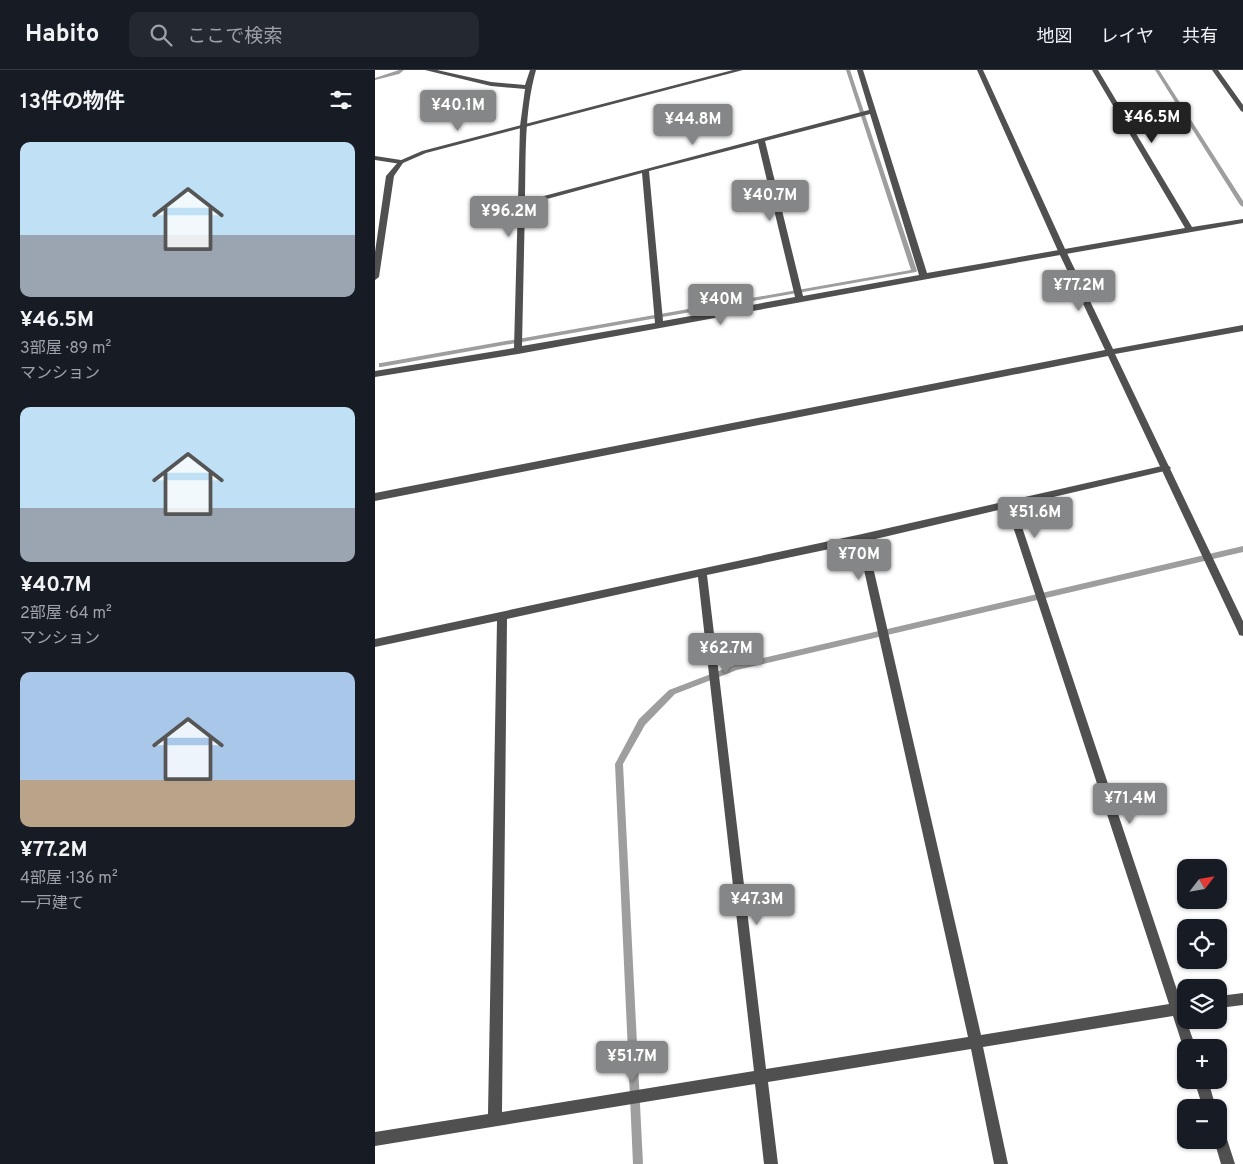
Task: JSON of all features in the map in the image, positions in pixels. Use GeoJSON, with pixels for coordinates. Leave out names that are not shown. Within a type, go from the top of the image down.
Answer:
{"type":"FeatureCollection","features":[{"type":"Feature","properties":{"kind":"street"},"geometry":{"type":"LineString","coordinates":[[428,70],[491,84],[528,87]]}},
{"type":"Feature","properties":{"kind":"street"},"geometry":{"type":"LineString","coordinates":[[518,351],[523,126],[528,87],[533,70]]}},
{"type":"Feature","properties":{"kind":"street"},"geometry":{"type":"LineString","coordinates":[[375,273],[390,176],[401,162],[424,152],[740,70]]}},
{"type":"Feature","properties":{"kind":"street"},"geometry":{"type":"LineString","coordinates":[[860,70],[924,277]]}},
{"type":"Feature","properties":{"kind":"street"},"geometry":{"type":"LineString","coordinates":[[980,70],[1062,251],[1243,632]]}},
{"type":"Feature","properties":{"kind":"street"},"geometry":{"type":"LineString","coordinates":[[1095,70],[1189,229]]}},
{"type":"Feature","properties":{"kind":"street"},"geometry":{"type":"LineString","coordinates":[[1215,70],[1243,110]]}},
{"type":"Feature","properties":{"kind":"street"},"geometry":{"type":"LineString","coordinates":[[521,204],[872,111]]}},
{"type":"Feature","properties":{"kind":"street"},"geometry":{"type":"LineString","coordinates":[[761,140],[800,300]]}},
{"type":"Feature","properties":{"kind":"street"},"geometry":{"type":"LineString","coordinates":[[375,158],[401,162]]}},
{"type":"Feature","properties":{"kind":"street"},"geometry":{"type":"LineString","coordinates":[[645,170],[659,325]]}},
{"type":"Feature","properties":{"kind":"street"},"geometry":{"type":"LineString","coordinates":[[375,374],[518,351],[1062,251],[1242,221]]}},
{"type":"Feature","properties":{"kind":"street"},"geometry":{"type":"LineString","coordinates":[[375,498],[1111,352],[1243,328]]}},
{"type":"Feature","properties":{"kind":"street"},"geometry":{"type":"LineString","coordinates":[[375,643],[862,538],[1166,468]]}},
{"type":"Feature","properties":{"kind":"street"},"geometry":{"type":"LineString","coordinates":[[1010,504],[1177,993]]}},
{"type":"Feature","properties":{"kind":"street"},"geometry":{"type":"LineString","coordinates":[[862,538],[976,1042],[1001,1164]]}},
{"type":"Feature","properties":{"kind":"street"},"geometry":{"type":"LineString","coordinates":[[701,572],[771,1164]]}},
{"type":"Feature","properties":{"kind":"street"},"geometry":{"type":"LineString","coordinates":[[495,1120],[502,616]]}},
{"type":"Feature","properties":{"kind":"street"},"geometry":{"type":"LineString","coordinates":[[1227,1001],[1243,999]]}},
{"type":"Feature","properties":{"kind":"street"},"geometry":{"type":"LineString","coordinates":[[375,1139],[1177,1009]]}},
{"type":"Feature","properties":{"kind":"street"},"geometry":{"type":"LineString","coordinates":[[1223,1149],[1228,1164]]}},
{"type":"Feature","properties":{"kind":"waterway"},"geometry":{"type":"LineString","coordinates":[[375,79],[402,70]]}},
{"type":"Feature","properties":{"kind":"waterway"},"geometry":{"type":"LineString","coordinates":[[381,365],[914,271],[848,70]]}},
{"type":"Feature","properties":{"kind":"waterway"},"geometry":{"type":"LineString","coordinates":[[1157,70],[1243,205]]}},
{"type":"Feature","properties":{"kind":"waterway"},"geometry":{"type":"LineString","coordinates":[[638,1164],[619,764],[642,722],[672,692],[737,667],[1243,549]]}}]}
